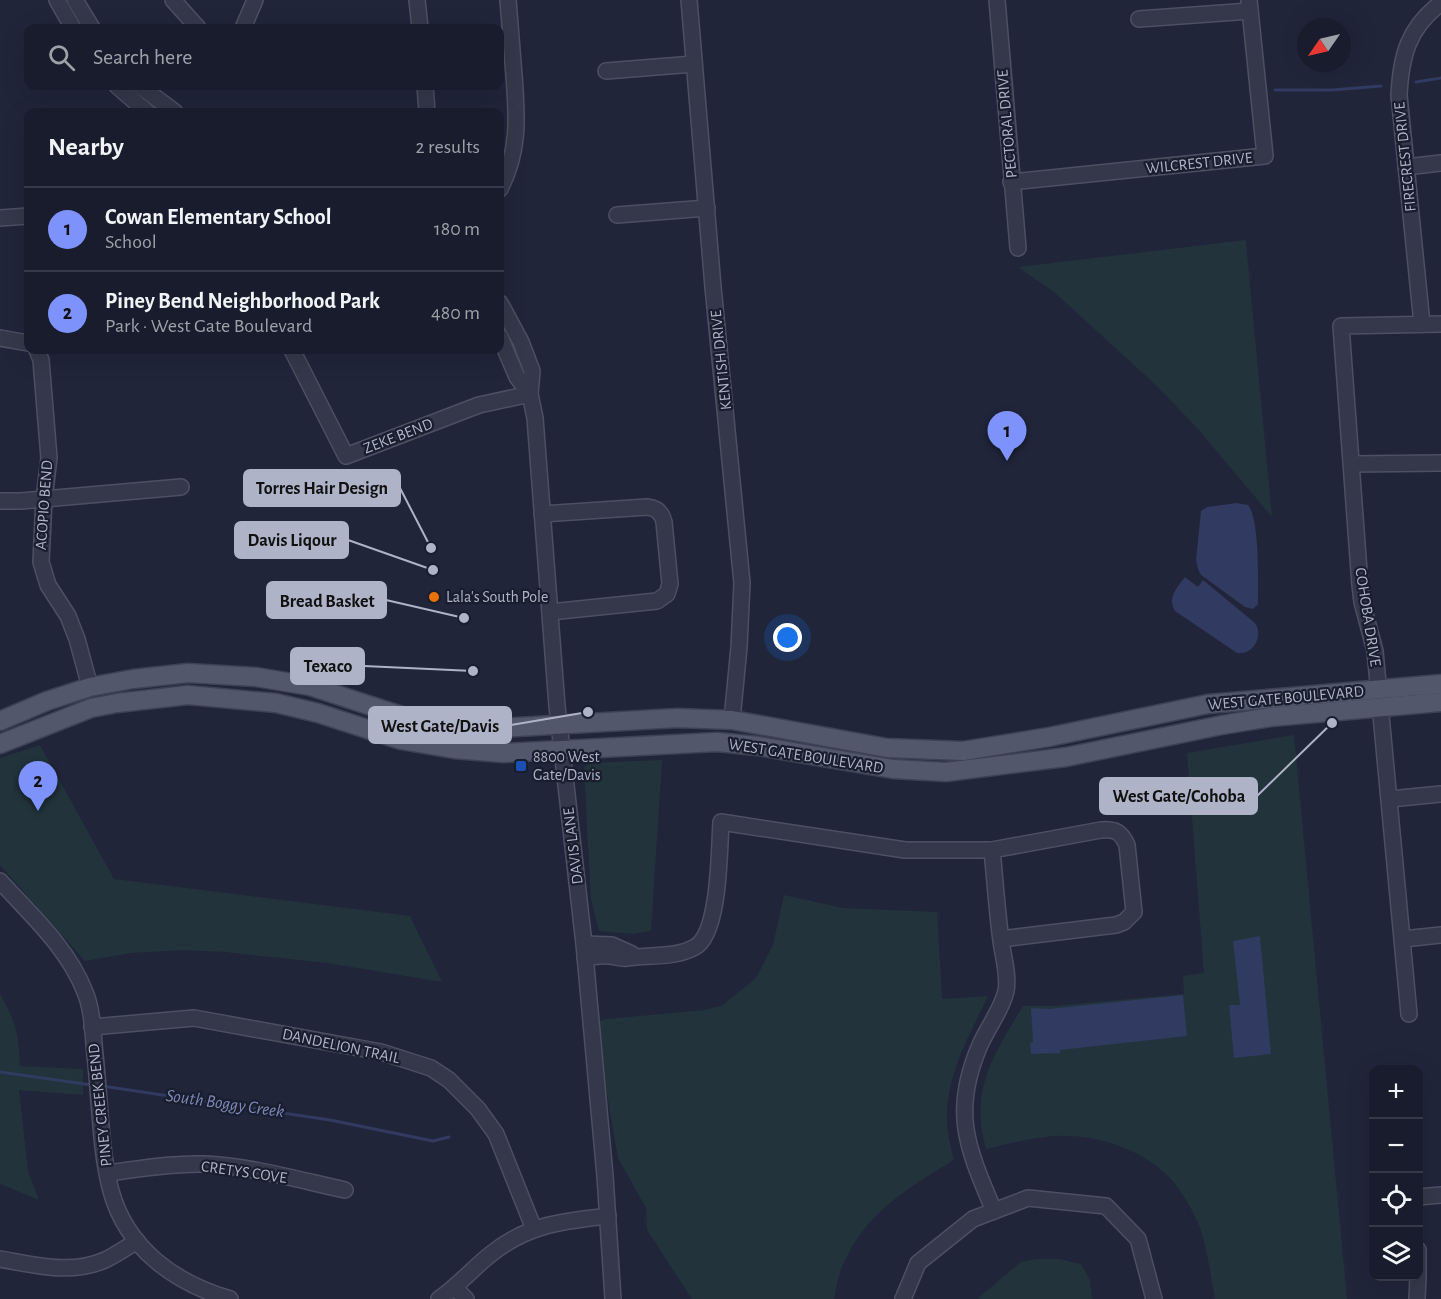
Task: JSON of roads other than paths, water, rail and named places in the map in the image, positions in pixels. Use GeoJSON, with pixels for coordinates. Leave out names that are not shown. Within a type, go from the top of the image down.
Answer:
{"type":"FeatureCollection","features":[{"type":"Feature","properties":{"kind":"main road","name":"WEST GATE BOULEVARD"},"geometry":{"type":"LineString","coordinates":[[0,721],[47,701],[90,687],[133,679],[188,673],[256,676],[310,686],[408,718],[443,724],[500,728],[677,718],[732,720],[828,735],[887,748],[963,751],[1049,737],[1208,704],[1441,684]]}},
{"type":"Feature","properties":{"kind":"main road"},"geometry":{"type":"LineString","coordinates":[[98,707],[99,701],[108,694],[152,683],[173,674]]}},
{"type":"Feature","properties":{"kind":"main road"},"geometry":{"type":"LineString","coordinates":[[7,741],[30,723],[86,699],[90,687]]}},
{"type":"Feature","properties":{"kind":"main road","name":"WEST GATE BOULEVARD"},"geometry":{"type":"LineString","coordinates":[[7,741],[49,723],[117,703],[188,696],[227,697],[276,703],[318,713],[401,740],[454,749],[503,753],[637,744],[717,742],[758,746],[904,771],[946,772],[1066,757],[1222,724],[1271,717],[1441,702]]}},
{"type":"Feature","properties":{"kind":"main road"},"geometry":{"type":"LineString","coordinates":[[828,735],[832,748],[844,761]]}},
{"type":"Feature","properties":{"kind":"main road"},"geometry":{"type":"LineString","coordinates":[[961,770],[1042,750],[1049,745],[1049,737]]}},
{"type":"Feature","properties":{"kind":"street"},"geometry":{"type":"LineString","coordinates":[[57,0],[71,24]]}},
{"type":"Feature","properties":{"kind":"street"},"geometry":{"type":"LineString","coordinates":[[75,0],[90,24]]}},
{"type":"Feature","properties":{"kind":"street"},"geometry":{"type":"LineString","coordinates":[[173,0],[194,24]]}},
{"type":"Feature","properties":{"kind":"street"},"geometry":{"type":"LineString","coordinates":[[245,24],[255,0]]}},
{"type":"Feature","properties":{"kind":"street"},"geometry":{"type":"LineString","coordinates":[[417,0],[420,24]]}},
{"type":"Feature","properties":{"kind":"street"},"geometry":{"type":"LineString","coordinates":[[504,180],[515,149],[517,123],[508,0]]}},
{"type":"Feature","properties":{"kind":"street","name":"KENTISH DRIVE"},"geometry":{"type":"LineString","coordinates":[[689,0],[742,583],[732,720]]}},
{"type":"Feature","properties":{"kind":"street","name":"PECTORAL DRIVE"},"geometry":{"type":"LineString","coordinates":[[997,0],[1018,248]]}},
{"type":"Feature","properties":{"kind":"street","name":"FIRECREST DRIVE"},"geometry":{"type":"LineString","coordinates":[[1422,324],[1399,95],[1401,66],[1411,36],[1419,24],[1441,3]]}},
{"type":"Feature","properties":{"kind":"street"},"geometry":{"type":"LineString","coordinates":[[1139,19],[1250,5]]}},
{"type":"Feature","properties":{"kind":"street","name":"WILCREST DRIVE"},"geometry":{"type":"LineString","coordinates":[[1011,182],[1265,156],[1250,5]]}},
{"type":"Feature","properties":{"kind":"street"},"geometry":{"type":"LineString","coordinates":[[606,71],[694,64]]}},
{"type":"Feature","properties":{"kind":"street"},"geometry":{"type":"LineString","coordinates":[[122,90],[142,108]]}},
{"type":"Feature","properties":{"kind":"street"},"geometry":{"type":"LineString","coordinates":[[145,90],[170,108]]}},
{"type":"Feature","properties":{"kind":"street"},"geometry":{"type":"LineString","coordinates":[[425,90],[427,108]]}},
{"type":"Feature","properties":{"kind":"street"},"geometry":{"type":"LineString","coordinates":[[1406,166],[1441,163]]}},
{"type":"Feature","properties":{"kind":"street"},"geometry":{"type":"LineString","coordinates":[[617,215],[707,208]]}},
{"type":"Feature","properties":{"kind":"street"},"geometry":{"type":"LineString","coordinates":[[0,218],[24,216]]}},
{"type":"Feature","properties":{"kind":"street","name":"DAVIS LANE"},"geometry":{"type":"LineString","coordinates":[[504,310],[521,342],[532,371],[530,394],[535,418],[559,725],[585,951],[613,1299]]}},
{"type":"Feature","properties":{"kind":"street"},"geometry":{"type":"LineString","coordinates":[[1422,324],[1441,324]]}},
{"type":"Feature","properties":{"kind":"street","name":"COHOBA DRIVE"},"geometry":{"type":"LineString","coordinates":[[1409,1014],[1375,651],[1362,602],[1341,326],[1422,324]]}},
{"type":"Feature","properties":{"kind":"street"},"geometry":{"type":"LineString","coordinates":[[0,338],[24,342]]}},
{"type":"Feature","properties":{"kind":"street","name":"DAVIS LANE"},"geometry":{"type":"LineString","coordinates":[[504,346],[517,377],[530,394]]}},
{"type":"Feature","properties":{"kind":"street","name":"ACOPIO BEND"},"geometry":{"type":"LineString","coordinates":[[38,354],[49,458],[40,546],[43,574],[68,616],[90,687]]}},
{"type":"Feature","properties":{"kind":"street","name":"ZEKE BEND"},"geometry":{"type":"LineString","coordinates":[[294,354],[346,456],[479,405],[530,394]]}},
{"type":"Feature","properties":{"kind":"street"},"geometry":{"type":"LineString","coordinates":[[1353,464],[1441,462]]}},
{"type":"Feature","properties":{"kind":"street"},"geometry":{"type":"LineString","coordinates":[[0,501],[181,487]]}},
{"type":"Feature","properties":{"kind":"street"},"geometry":{"type":"LineString","coordinates":[[542,514],[647,507],[656,509],[664,522],[670,584],[663,598],[651,602],[550,612]]}},
{"type":"Feature","properties":{"kind":"street"},"geometry":{"type":"LineString","coordinates":[[1390,799],[1441,794]]}},
{"type":"Feature","properties":{"kind":"street"},"geometry":{"type":"LineString","coordinates":[[585,951],[612,945],[635,956],[676,953],[696,947],[706,936],[713,916],[721,822],[905,850],[992,850],[1111,829],[1123,836],[1127,845],[1134,912],[1124,922],[1116,926],[1001,939]]}},
{"type":"Feature","properties":{"kind":"street"},"geometry":{"type":"LineString","coordinates":[[992,850],[1006,991],[972,1065],[964,1107],[967,1142],[994,1211]]}},
{"type":"Feature","properties":{"kind":"street","name":"PINEY CREEK BEND"},"geometry":{"type":"LineString","coordinates":[[0,881],[62,949],[86,993],[98,1078],[107,1173],[120,1212],[137,1241],[170,1273],[204,1291],[230,1299]]}},
{"type":"Feature","properties":{"kind":"street"},"geometry":{"type":"LineString","coordinates":[[1403,939],[1441,935]]}},
{"type":"Feature","properties":{"kind":"street","name":"DANDELION TRAIL"},"geometry":{"type":"LineString","coordinates":[[92,1027],[194,1017],[381,1052],[431,1068],[449,1080],[466,1096],[489,1123],[496,1134],[534,1228]]}},
{"type":"Feature","properties":{"kind":"street","name":"CRETYS COVE"},"geometry":{"type":"LineString","coordinates":[[107,1173],[204,1164],[241,1168],[345,1190]]}},
{"type":"Feature","properties":{"kind":"street"},"geometry":{"type":"LineString","coordinates":[[1423,1197],[1441,1195]]}},
{"type":"Feature","properties":{"kind":"street"},"geometry":{"type":"LineString","coordinates":[[903,1299],[918,1263],[973,1219],[1028,1198],[1106,1206],[1138,1239],[1155,1299]]}},
{"type":"Feature","properties":{"kind":"street"},"geometry":{"type":"LineString","coordinates":[[439,1299],[455,1288],[492,1254],[534,1228],[560,1221],[608,1216]]}},
{"type":"Feature","properties":{"kind":"street"},"geometry":{"type":"LineString","coordinates":[[0,1259],[72,1269],[107,1259],[137,1241]]}},
{"type":"Feature","properties":{"kind":"street"},"geometry":{"type":"LineString","coordinates":[[1417,1299],[1418,1281]]}},
{"type":"Feature","properties":{"kind":"street"},"geometry":{"type":"LineString","coordinates":[[455,1288],[466,1299]]}},
{"type":"Feature","properties":{"kind":"water"},"geometry":{"type":"Polygon","coordinates":[[[1237,503],[1248,505],[1255,524],[1258,552],[1258,604],[1253,609],[1245,607],[1201,575],[1196,560],[1201,511],[1207,507],[1237,503]]]}},
{"type":"Feature","properties":{"kind":"water"},"geometry":{"type":"Polygon","coordinates":[[[1185,577],[1198,587],[1203,580],[1255,623],[1258,634],[1252,648],[1243,653],[1237,653],[1175,611],[1173,597],[1185,577]]]}},
{"type":"Feature","properties":{"kind":"water"},"geometry":{"type":"Polygon","coordinates":[[[1260,936],[1271,1054],[1234,1058],[1229,1005],[1240,1005],[1233,941],[1260,936]]]}},
{"type":"Feature","properties":{"kind":"water"},"geometry":{"type":"Polygon","coordinates":[[[1183,995],[1187,1036],[1060,1050],[1060,1053],[1031,1054],[1030,1043],[1033,1042],[1031,1008],[1049,1009],[1183,995]]]}},
{"type":"Feature","properties":{"kind":"waterway"},"geometry":{"type":"LineString","coordinates":[[1416,82],[1441,78]]}},
{"type":"Feature","properties":{"kind":"waterway"},"geometry":{"type":"LineString","coordinates":[[1275,90],[1332,90],[1381,86]]}},
{"type":"Feature","properties":{"kind":"waterway","name":"South Boggy Creek"},"geometry":{"type":"LineString","coordinates":[[0,1072],[92,1085]]}},
{"type":"Feature","properties":{"kind":"waterway","name":"South Boggy Creek"},"geometry":{"type":"LineString","coordinates":[[102,1086],[330,1120],[433,1141],[449,1137]]}},
{"type":"Feature","properties":{"kind":"place","name":"Cowan Elementary School"},"geometry":{"type":"Point","coordinates":[1007,461]}},
{"type":"Feature","properties":{"kind":"place","name":"Torres Hair Design"},"geometry":{"type":"Point","coordinates":[431,548]}},
{"type":"Feature","properties":{"kind":"place","name":"Davis Liqour"},"geometry":{"type":"Point","coordinates":[433,570]}},
{"type":"Feature","properties":{"kind":"place","name":"Lala's South Pole"},"geometry":{"type":"Point","coordinates":[434,597]}},
{"type":"Feature","properties":{"kind":"place","name":"Bread Basket"},"geometry":{"type":"Point","coordinates":[464,618]}},
{"type":"Feature","properties":{"kind":"place","name":"Texaco"},"geometry":{"type":"Point","coordinates":[473,671]}},
{"type":"Feature","properties":{"kind":"place","name":"West Gate/Davis"},"geometry":{"type":"Point","coordinates":[588,712]}},
{"type":"Feature","properties":{"kind":"place","name":"West Gate/Cohoba"},"geometry":{"type":"Point","coordinates":[1332,723]}},
{"type":"Feature","properties":{"kind":"place","name":"8800 West Gate/Davis"},"geometry":{"type":"Point","coordinates":[521,766]}},
{"type":"Feature","properties":{"kind":"place","name":"Piney Bend Neighborhood Park"},"geometry":{"type":"Point","coordinates":[38,811]}}]}
